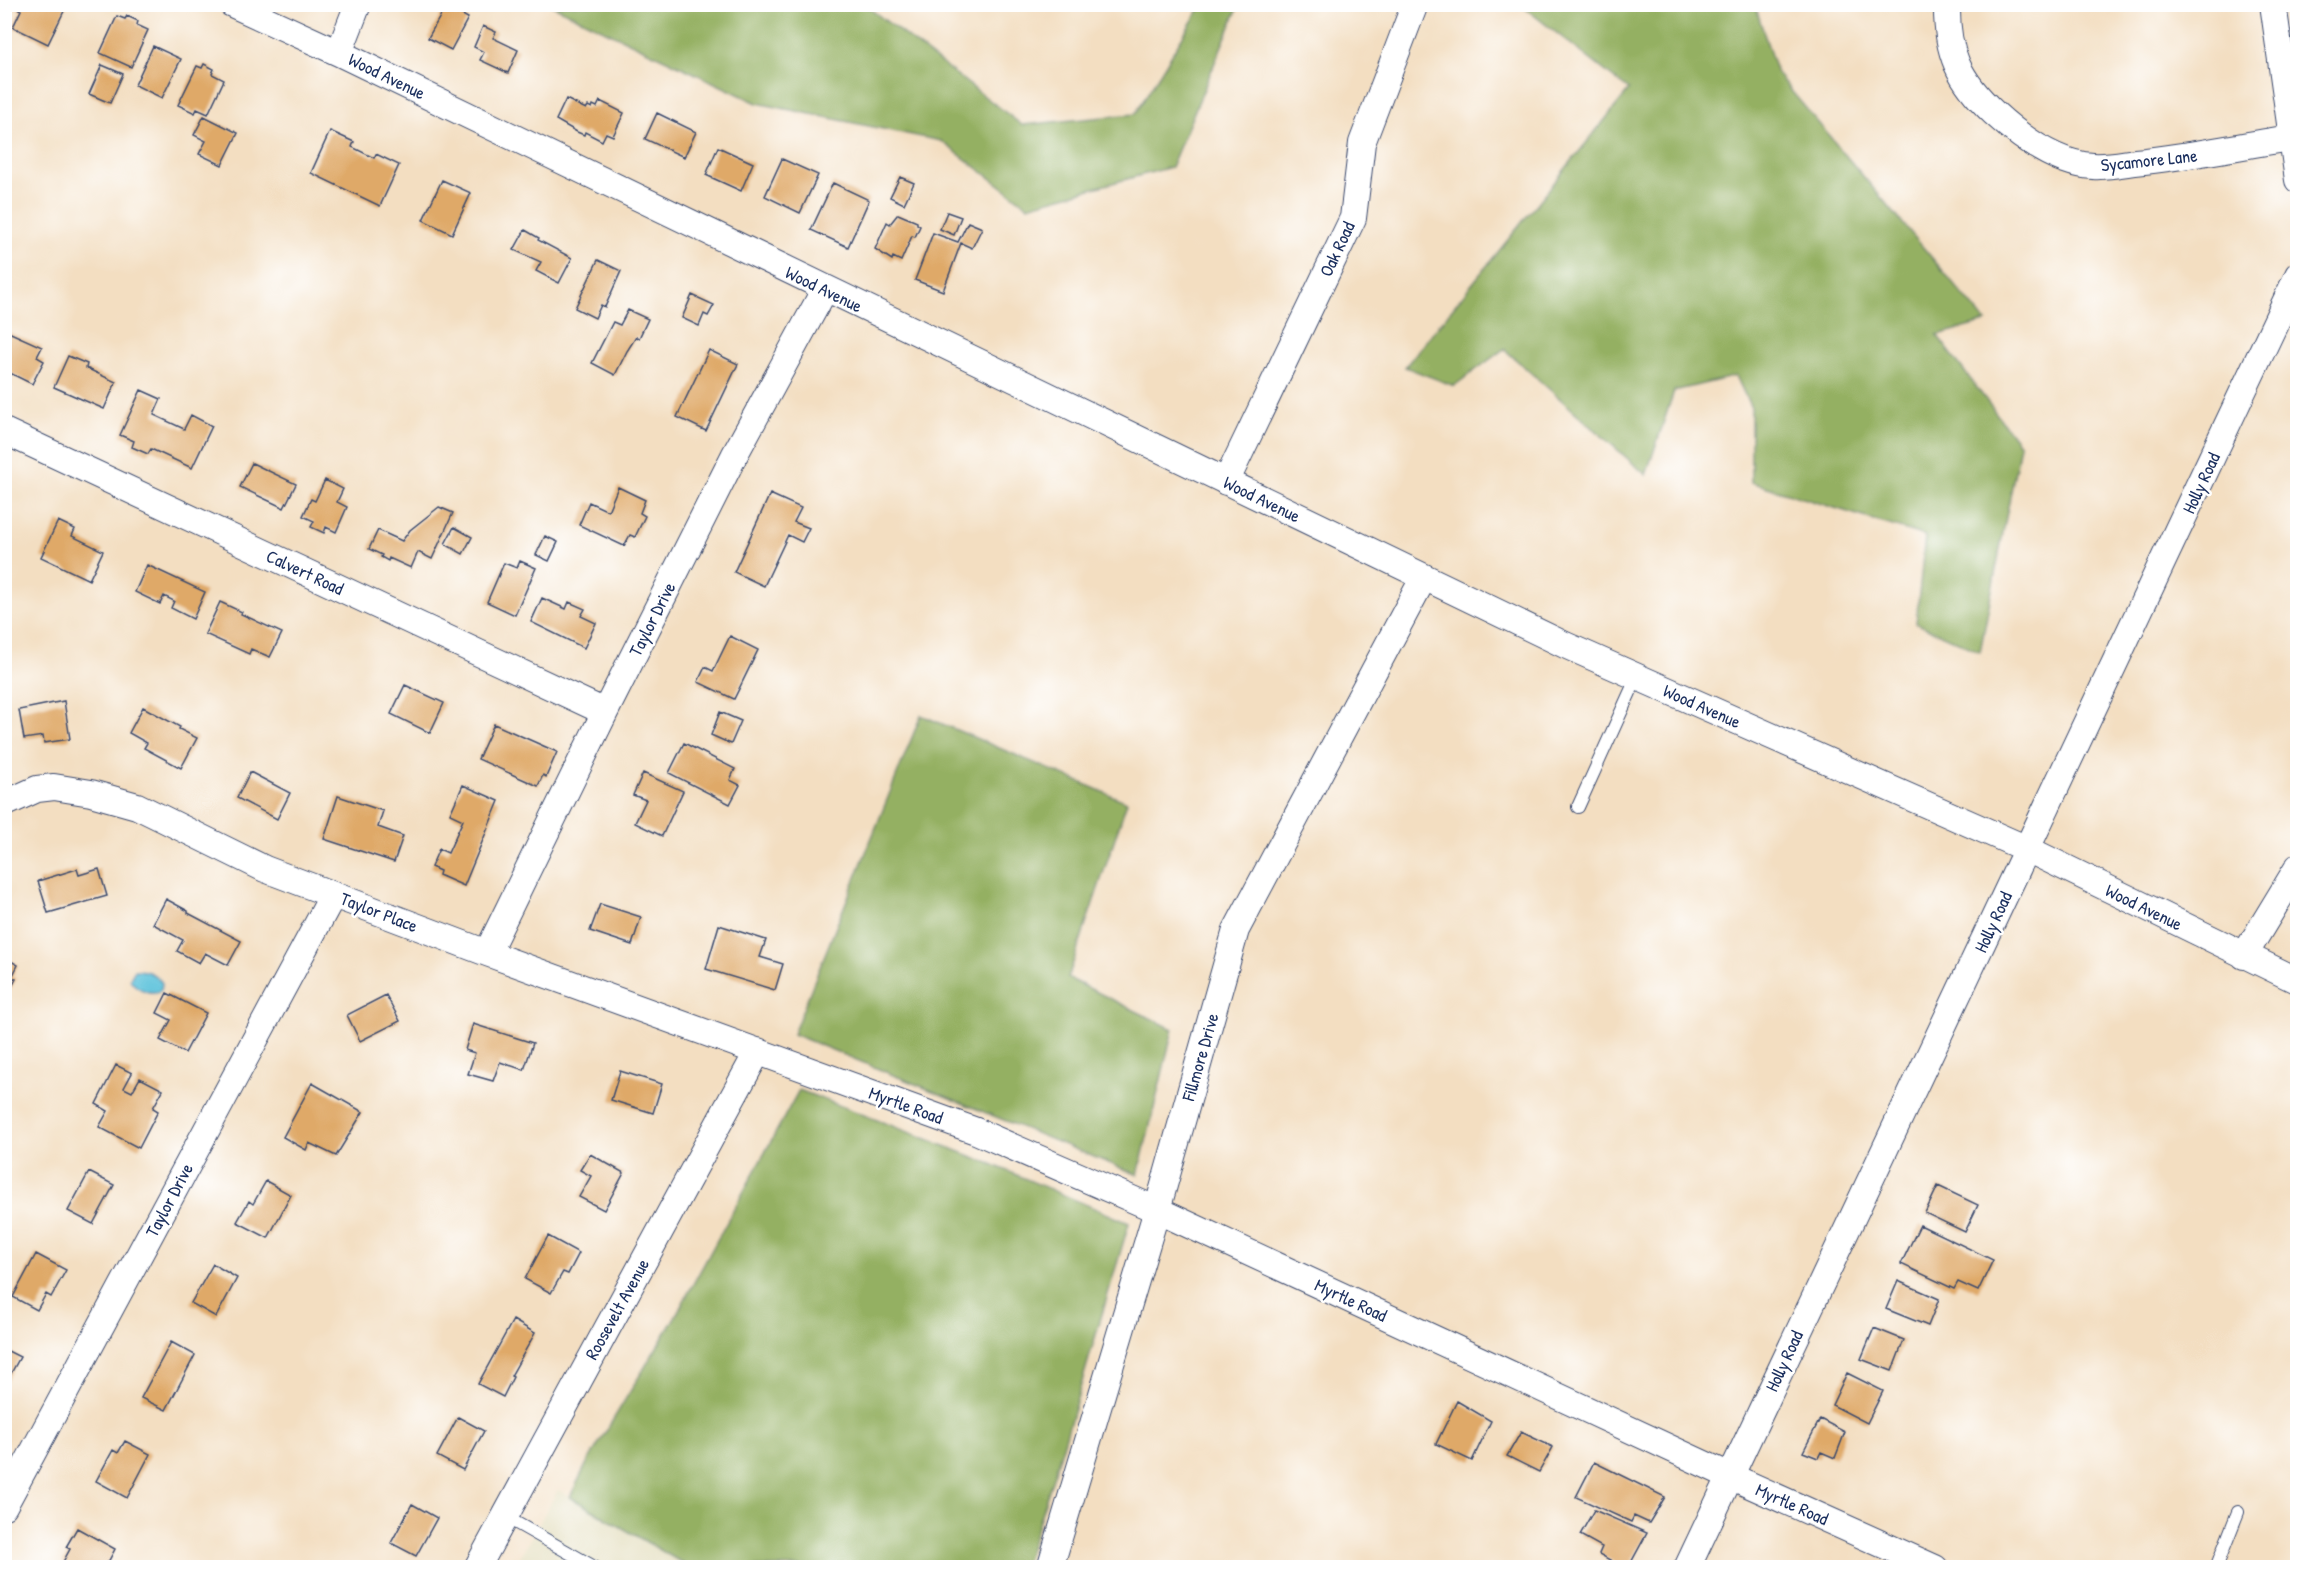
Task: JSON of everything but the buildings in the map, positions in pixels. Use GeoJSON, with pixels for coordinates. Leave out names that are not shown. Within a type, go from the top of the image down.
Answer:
{"type":"FeatureCollection","features":[{"type":"Feature","properties":{"kind":"street","name":"Wood Avenue"},"geometry":{"type":"LineString","coordinates":[[232,4],[339,53],[1424,577],[1637,677],[2027,849],[2298,981]]}},
{"type":"Feature","properties":{"kind":"street"},"geometry":{"type":"LineString","coordinates":[[339,53],[358,4]]}},
{"type":"Feature","properties":{"kind":"street","name":"Oak Road"},"geometry":{"type":"LineString","coordinates":[[1226,482],[1353,218],[1362,143],[1415,4]]}},
{"type":"Feature","properties":{"kind":"street","name":"Sycamore Lane"},"geometry":{"type":"LineString","coordinates":[[1947,4],[1952,56],[1972,93],[2008,127],[2064,160],[2093,166],[2182,158],[2294,137]]}},
{"type":"Feature","properties":{"kind":"street"},"geometry":{"type":"LineString","coordinates":[[2273,4],[2294,137],[2298,180]]}},
{"type":"Feature","properties":{"kind":"street","name":"Holly Road"},"geometry":{"type":"LineString","coordinates":[[1687,1568],[2298,275]]}},
{"type":"Feature","properties":{"kind":"street","name":"Taylor Drive"},"geometry":{"type":"LineString","coordinates":[[487,953],[734,456],[825,289]]}},
{"type":"Feature","properties":{"kind":"street","name":"Calvert Road"},"geometry":{"type":"LineString","coordinates":[[4,431],[605,712]]}},
{"type":"Feature","properties":{"kind":"street","name":"Fillmore Drive"},"geometry":{"type":"LineString","coordinates":[[1050,1568],[1157,1210],[1236,930],[1424,577]]}},
{"type":"Feature","properties":{"kind":"street","name":"Taylor Place"},"geometry":{"type":"LineString","coordinates":[[4,804],[37,789],[54,787],[91,793],[137,806],[265,869],[487,953],[758,1051]]}},
{"type":"Feature","properties":{"kind":"street"},"geometry":{"type":"LineString","coordinates":[[2244,956],[2298,867]]}},
{"type":"Feature","properties":{"kind":"street","name":"Taylor Drive"},"geometry":{"type":"LineString","coordinates":[[4,1506],[333,895]]}},
{"type":"Feature","properties":{"kind":"street","name":"Myrtle Road"},"geometry":{"type":"LineString","coordinates":[[758,1051],[976,1131],[1157,1210],[1730,1476],[1935,1568]]}},
{"type":"Feature","properties":{"kind":"street","name":"Roosevelt Avenue"},"geometry":{"type":"LineString","coordinates":[[477,1568],[758,1051]]}},
{"type":"Feature","properties":{"kind":"lane"},"geometry":{"type":"LineString","coordinates":[[1578,807],[1637,677]]}},
{"type":"Feature","properties":{"kind":"lane"},"geometry":{"type":"LineString","coordinates":[[2216,1568],[2238,1512]]}},
{"type":"Feature","properties":{"kind":"lane"},"geometry":{"type":"LineString","coordinates":[[504,1516],[591,1566]]}},
{"type":"Feature","properties":{"kind":"shaded area"},"geometry":{"type":"Polygon","coordinates":[[[558,1490],[689,1567],[514,1568],[558,1490]]]}},
{"type":"Feature","properties":{"kind":"green space"},"geometry":{"type":"Polygon","coordinates":[[[551,5],[865,5],[1022,125],[1135,114],[1202,5],[1239,5],[1171,167],[1028,206],[941,141],[757,103],[551,5]]]}},
{"type":"Feature","properties":{"kind":"green space"},"geometry":{"type":"Polygon","coordinates":[[[1521,5],[1755,5],[1777,74],[1986,322],[1937,335],[2020,445],[1980,652],[1916,623],[1925,536],[1751,482],[1751,408],[1736,376],[1674,391],[1646,475],[1504,349],[1454,386],[1405,367],[1629,90],[1521,5]]]}},
{"type":"Feature","properties":{"kind":"green space"},"geometry":{"type":"Polygon","coordinates":[[[921,715],[1127,802],[1068,978],[1173,1029],[1138,1175],[793,1034],[921,715]]]}},
{"type":"Feature","properties":{"kind":"green space"},"geometry":{"type":"Polygon","coordinates":[[[799,1090],[989,1163],[1129,1223],[1061,1453],[1024,1567],[689,1567],[570,1497],[588,1461],[674,1319],[799,1090]]]}},
{"type":"Feature","properties":{"kind":"water"},"geometry":{"type":"Polygon","coordinates":[[[135,970],[157,977],[162,983],[161,990],[149,992],[132,983],[130,979],[135,970]]]}}]}
